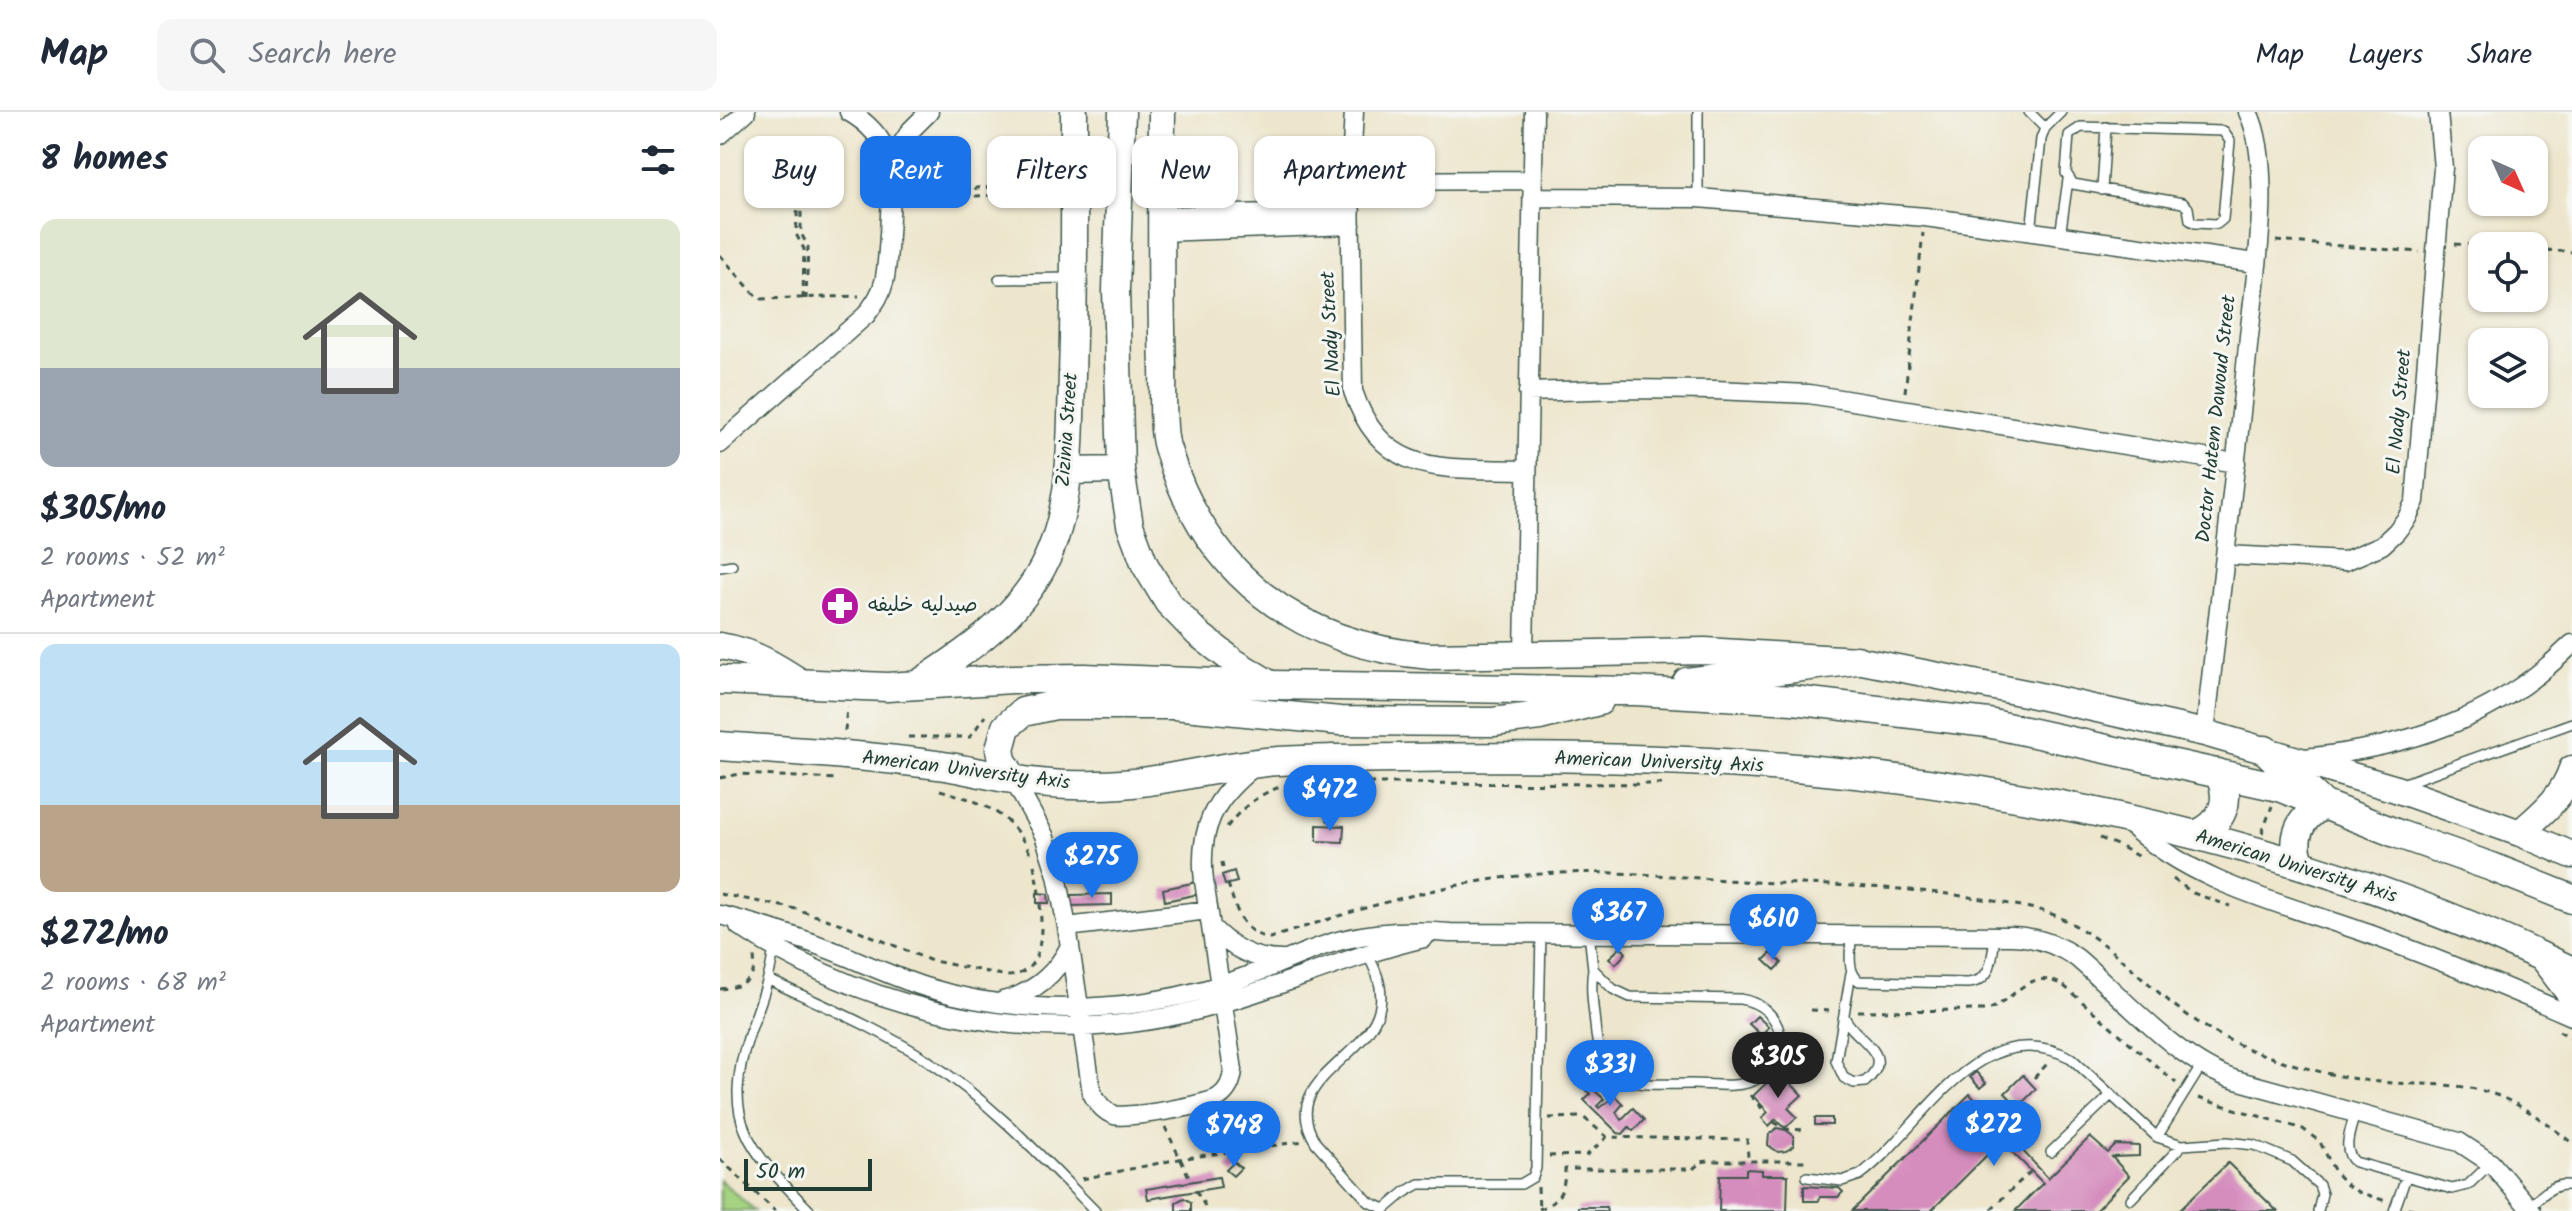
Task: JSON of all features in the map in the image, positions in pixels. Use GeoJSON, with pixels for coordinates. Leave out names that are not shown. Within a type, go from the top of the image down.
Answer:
{"type":"FeatureCollection","features":[{"type":"Feature","properties":{"kind":"main road"},"geometry":{"type":"LineString","coordinates":[[1013,779],[1002,760],[1000,749],[1006,727],[1023,712],[1055,705],[1174,705],[1354,722],[1493,722],[1540,716],[1635,691],[1745,673],[1857,660]]}},
{"type":"Feature","properties":{"kind":"main road"},"geometry":{"type":"LineString","coordinates":[[720,680],[914,686],[1084,678],[1272,685],[1635,691],[1793,700],[1988,723],[2279,787],[2572,899]]}},
{"type":"Feature","properties":{"kind":"main road","name":"American University Axis"},"geometry":{"type":"LineString","coordinates":[[723,748],[785,749],[938,765],[1055,784],[1139,783],[1258,763],[1333,771],[1584,759],[1794,768],[1904,780],[2006,794],[2120,816],[2301,865],[2463,923],[2572,971]]}},
{"type":"Feature","properties":{"kind":"main road"},"geometry":{"type":"LineString","coordinates":[[2265,750],[2324,805]]}},
{"type":"Feature","properties":{"kind":"main road"},"geometry":{"type":"LineString","coordinates":[[2195,835],[2215,824],[2226,805],[2224,782],[2218,773]]}},
{"type":"Feature","properties":{"kind":"main road"},"geometry":{"type":"LineString","coordinates":[[2301,865],[2295,845],[2300,825],[2314,809],[2324,805]]}},
{"type":"Feature","properties":{"kind":"main road"},"geometry":{"type":"LineString","coordinates":[[2542,956],[2572,995]]}},
{"type":"Feature","properties":{"kind":"street"},"geometry":{"type":"LineString","coordinates":[[720,135],[746,112]]}},
{"type":"Feature","properties":{"kind":"street"},"geometry":{"type":"LineString","coordinates":[[849,112],[878,136]]}},
{"type":"Feature","properties":{"kind":"street"},"geometry":{"type":"LineString","coordinates":[[907,136],[929,112]]}},
{"type":"Feature","properties":{"kind":"street","name":"Zizinia Street"},"geometry":{"type":"LineString","coordinates":[[1074,112],[1074,136]]}},
{"type":"Feature","properties":{"kind":"street"},"geometry":{"type":"LineString","coordinates":[[1122,112],[1116,290],[1121,470],[1130,525],[1145,565],[1168,603],[1197,633],[1233,661],[1272,685]]}},
{"type":"Feature","properties":{"kind":"street"},"geometry":{"type":"LineString","coordinates":[[1162,112],[1160,288],[1166,444],[1186,495],[1229,564],[1266,600],[1306,624],[1392,653],[1430,656],[1705,651],[1857,660],[2205,733],[2393,788],[2572,855]]}},
{"type":"Feature","properties":{"kind":"street","name":"El Nady Street"},"geometry":{"type":"LineString","coordinates":[[1353,136],[1354,112]]}},
{"type":"Feature","properties":{"kind":"street"},"geometry":{"type":"LineString","coordinates":[[1524,654],[1534,112]]}},
{"type":"Feature","properties":{"kind":"street","name":"Doctor Hatem Dawoud Street"},"geometry":{"type":"LineString","coordinates":[[2205,733],[2258,240],[2261,168],[2258,141],[2248,112]]}},
{"type":"Feature","properties":{"kind":"street","name":"El Nady Street"},"geometry":{"type":"LineString","coordinates":[[2225,555],[2345,561],[2382,545],[2407,518],[2415,501],[2443,168],[2438,112]]}},
{"type":"Feature","properties":{"kind":"street"},"geometry":{"type":"LineString","coordinates":[[1435,185],[1698,198],[1925,217],[2256,263]]}},
{"type":"Feature","properties":{"kind":"street"},"geometry":{"type":"LineString","coordinates":[[720,444],[866,315],[879,296],[886,272],[889,208]]}},
{"type":"Feature","properties":{"kind":"street","name":"Zizinia Street"},"geometry":{"type":"LineString","coordinates":[[914,686],[987,634],[1021,600],[1050,552],[1069,471],[1074,208]]}},
{"type":"Feature","properties":{"kind":"street","name":"El Nady Street"},"geometry":{"type":"LineString","coordinates":[[1351,208],[1353,391],[1361,415],[1374,435],[1393,451],[1415,462],[1439,467],[1527,470]]}},
{"type":"Feature","properties":{"kind":"street"},"geometry":{"type":"LineString","coordinates":[[1161,224],[1351,218]]}},
{"type":"Feature","properties":{"kind":"street"},"geometry":{"type":"LineString","coordinates":[[1116,290],[1160,288]]}},
{"type":"Feature","properties":{"kind":"street"},"geometry":{"type":"LineString","coordinates":[[1528,392],[1622,389],[1809,394],[2236,463]]}},
{"type":"Feature","properties":{"kind":"street"},"geometry":{"type":"LineString","coordinates":[[1069,471],[1121,470]]}},
{"type":"Feature","properties":{"kind":"street"},"geometry":{"type":"LineString","coordinates":[[2298,759],[2392,745],[2438,731],[2481,711],[2522,686],[2572,644]]}},
{"type":"Feature","properties":{"kind":"street"},"geometry":{"type":"LineString","coordinates":[[720,646],[756,656],[805,685]]}},
{"type":"Feature","properties":{"kind":"street"},"geometry":{"type":"LineString","coordinates":[[1013,779],[1044,835],[1057,875],[1090,1086],[1100,1106],[1122,1117],[1209,1103],[1227,1090],[1233,1070],[1202,865],[1204,834],[1224,794],[1258,763]]}},
{"type":"Feature","properties":{"kind":"street"},"geometry":{"type":"LineString","coordinates":[[2520,833],[2551,805],[2571,779]]}},
{"type":"Feature","properties":{"kind":"street"},"geometry":{"type":"LineString","coordinates":[[2120,816],[2161,850],[2207,877],[2414,950],[2572,1016]]}},
{"type":"Feature","properties":{"kind":"street"},"geometry":{"type":"LineString","coordinates":[[721,915],[774,940],[918,985],[963,997],[1038,1007],[1080,1017]]}},
{"type":"Feature","properties":{"kind":"street"},"geometry":{"type":"LineString","coordinates":[[1067,927],[1210,918]]}},
{"type":"Feature","properties":{"kind":"street"},"geometry":{"type":"LineString","coordinates":[[1210,918],[1231,946],[1271,960],[1285,960]]}},
{"type":"Feature","properties":{"kind":"street"},"geometry":{"type":"LineString","coordinates":[[1221,995],[1285,960],[1318,947],[1362,936],[1406,931],[2035,938],[2068,951],[2202,1065],[2228,1078],[2449,1139],[2475,1151],[2491,1163],[2530,1209]]}},
{"type":"Feature","properties":{"kind":"street"},"geometry":{"type":"LineString","coordinates":[[774,940],[825,974],[898,1001],[944,1014],[1012,1024],[1080,1017],[1150,1002],[1221,995],[1366,953],[1450,933]]}},
{"type":"Feature","properties":{"kind":"street"},"geometry":{"type":"LineString","coordinates":[[997,1002],[1027,992],[1045,980],[1070,946]]}},
{"type":"Feature","properties":{"kind":"lane"},"geometry":{"type":"LineString","coordinates":[[1698,112],[1698,198]]}},
{"type":"Feature","properties":{"kind":"lane"},"geometry":{"type":"LineString","coordinates":[[2029,112],[2045,128]]}},
{"type":"Feature","properties":{"kind":"lane"},"geometry":{"type":"LineString","coordinates":[[2031,232],[2041,139],[2045,128],[2061,112]]}},
{"type":"Feature","properties":{"kind":"lane"},"geometry":{"type":"LineString","coordinates":[[2060,236],[2068,180],[2069,135],[2081,127],[2217,129],[2223,131],[2230,141],[2224,215],[2217,224],[2192,222],[2183,203],[2102,190],[2073,184],[2068,180]]}},
{"type":"Feature","properties":{"kind":"lane"},"geometry":{"type":"LineString","coordinates":[[2102,190],[2106,127]]}},
{"type":"Feature","properties":{"kind":"lane"},"geometry":{"type":"LineString","coordinates":[[999,279],[1075,277]]}},
{"type":"Feature","properties":{"kind":"lane"},"geometry":{"type":"LineString","coordinates":[[720,567],[732,565]]}},
{"type":"Feature","properties":{"kind":"lane"},"geometry":{"type":"LineString","coordinates":[[2393,788],[2572,723]]}},
{"type":"Feature","properties":{"kind":"lane"},"geometry":{"type":"LineString","coordinates":[[1331,817],[1333,771]]}},
{"type":"Feature","properties":{"kind":"lane"},"geometry":{"type":"LineString","coordinates":[[1366,953],[1380,982],[1379,1010],[1366,1036],[1311,1092],[1305,1113],[1313,1140],[1369,1202],[1384,1210],[1411,1187],[1426,1183],[1521,1184],[1530,1180],[1535,1173],[1541,933]]}},
{"type":"Feature","properties":{"kind":"lane"},"geometry":{"type":"LineString","coordinates":[[1589,933],[1597,1050],[1614,1075],[1643,1084],[1741,1084],[1753,1081],[1768,1071],[1778,1056],[1780,1039],[1776,1022],[1757,1003],[1740,999],[1630,997],[1613,989],[1593,969]]}},
{"type":"Feature","properties":{"kind":"lane"},"geometry":{"type":"LineString","coordinates":[[1844,1014],[1853,1032],[1869,1043],[1876,1054],[1877,1067],[1865,1082],[1848,1081],[1837,1067],[1837,1052],[1851,973],[1851,936]]}},
{"type":"Feature","properties":{"kind":"lane"},"geometry":{"type":"LineString","coordinates":[[1851,973],[1864,982],[1974,983],[1986,976],[1989,970],[1995,936]]}},
{"type":"Feature","properties":{"kind":"lane"},"geometry":{"type":"LineString","coordinates":[[774,940],[769,980],[739,1063],[736,1083],[738,1114],[746,1137],[759,1158],[810,1211]]}},
{"type":"Feature","properties":{"kind":"lane"},"geometry":{"type":"LineString","coordinates":[[769,980],[927,1060],[1013,1128],[1095,1211]]}},
{"type":"Feature","properties":{"kind":"lane"},"geometry":{"type":"LineString","coordinates":[[1807,1177],[1842,1181],[1860,1175],[1970,1067],[1991,1054],[2024,1046],[2059,1052],[2078,1064],[2157,1137],[2182,1145],[2241,1143],[2280,1154],[2303,1169],[2319,1185],[2322,1194],[2318,1211]]}},
{"type":"Feature","properties":{"kind":"lane"},"geometry":{"type":"LineString","coordinates":[[2157,1137],[2202,1065]]}},
{"type":"Feature","properties":{"kind":"lane"},"geometry":{"type":"LineString","coordinates":[[2051,1152],[2111,1095]]}},
{"type":"Feature","properties":{"kind":"lane"},"geometry":{"type":"LineString","coordinates":[[2355,1114],[2347,1149],[2348,1156],[2355,1162],[2457,1189],[2468,1185],[2491,1163]]}},
{"type":"Feature","properties":{"kind":"lane"},"geometry":{"type":"LineString","coordinates":[[2131,1199],[2182,1145]]}},
{"type":"Feature","properties":{"kind":"lane"},"geometry":{"type":"LineString","coordinates":[[2395,1208],[2406,1177]]}},
{"type":"Feature","properties":{"kind":"lane"},"geometry":{"type":"LineString","coordinates":[[2530,1209],[2555,1185],[2563,1183],[2572,1186]]}},
{"type":"Feature","properties":{"kind":"path"},"geometry":{"type":"LineString","coordinates":[[799,185],[801,233],[808,247],[805,299],[804,250],[796,236],[799,185]]}},
{"type":"Feature","properties":{"kind":"path"},"geometry":{"type":"LineString","coordinates":[[976,188],[1074,188],[976,196],[974,191],[976,188]]}},
{"type":"Feature","properties":{"kind":"path"},"geometry":{"type":"LineString","coordinates":[[1903,408],[1925,217]]}},
{"type":"Feature","properties":{"kind":"path"},"geometry":{"type":"LineString","coordinates":[[2258,240],[2468,247]]}},
{"type":"Feature","properties":{"kind":"path"},"geometry":{"type":"LineString","coordinates":[[2548,250],[2572,252]]}},
{"type":"Feature","properties":{"kind":"path"},"geometry":{"type":"LineString","coordinates":[[720,255],[758,298],[879,296]]}},
{"type":"Feature","properties":{"kind":"path"},"geometry":{"type":"LineString","coordinates":[[907,737],[970,737],[988,712]]}},
{"type":"Feature","properties":{"kind":"path"},"geometry":{"type":"LineString","coordinates":[[1333,771],[1678,785]]}},
{"type":"Feature","properties":{"kind":"path"},"geometry":{"type":"LineString","coordinates":[[720,778],[740,774],[840,779]]}},
{"type":"Feature","properties":{"kind":"path"},"geometry":{"type":"LineString","coordinates":[[1223,838],[1228,826],[1250,803],[1279,787],[1293,784]]}},
{"type":"Feature","properties":{"kind":"path"},"geometry":{"type":"LineString","coordinates":[[2255,852],[2279,787]]}},
{"type":"Feature","properties":{"kind":"path"},"geometry":{"type":"LineString","coordinates":[[939,790],[990,807],[1007,820],[1028,850],[1039,893]]}},
{"type":"Feature","properties":{"kind":"path"},"geometry":{"type":"LineString","coordinates":[[2095,836],[2145,861]]}},
{"type":"Feature","properties":{"kind":"path"},"geometry":{"type":"LineString","coordinates":[[1221,861],[1224,874]]}},
{"type":"Feature","properties":{"kind":"path"},"geometry":{"type":"LineString","coordinates":[[2164,873],[2193,893],[2239,909]]}},
{"type":"Feature","properties":{"kind":"path"},"geometry":{"type":"LineString","coordinates":[[720,894],[796,909],[850,927],[929,960],[1007,976],[1024,971],[1038,953],[1042,934],[1040,903]]}},
{"type":"Feature","properties":{"kind":"path"},"geometry":{"type":"LineString","coordinates":[[720,989],[739,987],[749,981],[755,969],[750,948]]}},
{"type":"Feature","properties":{"kind":"path"},"geometry":{"type":"LineString","coordinates":[[1811,1010],[1844,1014],[1988,1010],[2003,1003],[2012,992],[2028,983],[2052,981],[2064,986],[2186,1091],[2211,1103],[2303,1129],[2320,1142],[2335,1172],[2348,1186],[2395,1208],[2422,1211]]}},
{"type":"Feature","properties":{"kind":"path"},"geometry":{"type":"LineString","coordinates":[[2548,1026],[2572,1038]]}},
{"type":"Feature","properties":{"kind":"path"},"geometry":{"type":"LineString","coordinates":[[1741,1084],[1766,1113]]}},
{"type":"Feature","properties":{"kind":"path"},"geometry":{"type":"LineString","coordinates":[[1158,1112],[1191,1181]]}},
{"type":"Feature","properties":{"kind":"path"},"geometry":{"type":"LineString","coordinates":[[1537,1118],[1583,1117],[1607,1137],[1747,1140],[1748,1160]]}},
{"type":"Feature","properties":{"kind":"path"},"geometry":{"type":"LineString","coordinates":[[1774,1122],[1785,1129],[1808,1130]]}},
{"type":"Feature","properties":{"kind":"path"},"geometry":{"type":"LineString","coordinates":[[1536,1156],[1587,1155],[1607,1137]]}},
{"type":"Feature","properties":{"kind":"path"},"geometry":{"type":"LineString","coordinates":[[1067,1182],[1179,1159],[1313,1140]]}},
{"type":"Feature","properties":{"kind":"path"},"geometry":{"type":"LineString","coordinates":[[720,1159],[775,1211]]}},
{"type":"Feature","properties":{"kind":"path"},"geometry":{"type":"LineString","coordinates":[[1530,1180],[1539,1190],[1539,1210],[1559,1196],[1565,1169],[1693,1169],[1701,1162],[1807,1161]]}},
{"type":"Feature","properties":{"kind":"path"},"geometry":{"type":"LineString","coordinates":[[1991,1209],[2031,1171]]}},
{"type":"Feature","properties":{"kind":"path"},"geometry":{"type":"LineString","coordinates":[[1196,1191],[1208,1211]]}},
{"type":"Feature","properties":{"kind":"green space"},"geometry":{"type":"Polygon","coordinates":[[[720,1180],[755,1211],[720,1211],[720,1180]]]}},
{"type":"Feature","properties":{"kind":"building"},"geometry":{"type":"Polygon","coordinates":[[[1317,825],[1344,826],[1343,842],[1317,841],[1317,825]]]}},
{"type":"Feature","properties":{"kind":"building"},"geometry":{"type":"Polygon","coordinates":[[[1234,871],[1237,882],[1225,885],[1222,875],[1234,871]]]}},
{"type":"Feature","properties":{"kind":"building"},"geometry":{"type":"Polygon","coordinates":[[[1197,882],[1199,894],[1165,901],[1163,889],[1197,882]]]}},
{"type":"Feature","properties":{"kind":"building"},"geometry":{"type":"Polygon","coordinates":[[[1037,893],[1048,894],[1049,903],[1037,903],[1037,893]]]}},
{"type":"Feature","properties":{"kind":"building"},"geometry":{"type":"Polygon","coordinates":[[[1112,894],[1112,905],[1071,906],[1071,895],[1112,894]]]}},
{"type":"Feature","properties":{"kind":"building"},"geometry":{"type":"Polygon","coordinates":[[[1621,947],[1626,953],[1616,964],[1609,958],[1621,947]]]}},
{"type":"Feature","properties":{"kind":"building"},"geometry":{"type":"Polygon","coordinates":[[[1771,953],[1782,963],[1775,970],[1764,960],[1771,953]]]}},
{"type":"Feature","properties":{"kind":"building"},"geometry":{"type":"Polygon","coordinates":[[[1757,1016],[1769,1027],[1761,1035],[1749,1024],[1757,1016]]]}},
{"type":"Feature","properties":{"kind":"building"},"geometry":{"type":"Polygon","coordinates":[[[1632,1043],[1638,1049],[1627,1059],[1621,1053],[1632,1043]]]}},
{"type":"Feature","properties":{"kind":"building"},"geometry":{"type":"Polygon","coordinates":[[[1779,1071],[1802,1095],[1788,1108],[1797,1117],[1785,1128],[1776,1119],[1769,1126],[1762,1118],[1768,1112],[1753,1096],[1779,1071]]]}},
{"type":"Feature","properties":{"kind":"building"},"geometry":{"type":"Polygon","coordinates":[[[1976,1072],[1986,1083],[1980,1088],[1970,1077],[1976,1072]]]}},
{"type":"Feature","properties":{"kind":"building"},"geometry":{"type":"Polygon","coordinates":[[[1588,1074],[1600,1084],[1594,1090],[1604,1099],[1597,1106],[1599,1108],[1615,1096],[1623,1104],[1616,1112],[1621,1120],[1633,1108],[1644,1120],[1633,1131],[1629,1127],[1623,1134],[1618,1133],[1584,1100],[1590,1094],[1579,1083],[1588,1074]]]}},
{"type":"Feature","properties":{"kind":"building"},"geometry":{"type":"Polygon","coordinates":[[[2023,1075],[2036,1089],[2018,1107],[2005,1093],[2023,1075]]]}},
{"type":"Feature","properties":{"kind":"building"},"geometry":{"type":"Polygon","coordinates":[[[1970,1094],[1986,1112],[1994,1105],[2002,1113],[1994,1120],[2048,1178],[2090,1137],[2108,1153],[2116,1145],[2139,1146],[2139,1156],[2112,1157],[2129,1176],[2095,1211],[2015,1211],[2043,1183],[2001,1141],[1931,1211],[1852,1211],[1970,1094]]]}},
{"type":"Feature","properties":{"kind":"building"},"geometry":{"type":"Polygon","coordinates":[[[1815,1118],[1832,1118],[1832,1125],[1815,1125],[1815,1118]]]}},
{"type":"Feature","properties":{"kind":"building"},"geometry":{"type":"Polygon","coordinates":[[[1777,1128],[1794,1136],[1794,1146],[1778,1152],[1768,1145],[1769,1134],[1777,1128]]]}},
{"type":"Feature","properties":{"kind":"building"},"geometry":{"type":"Polygon","coordinates":[[[1234,1162],[1241,1168],[1233,1176],[1226,1170],[1234,1162]]]}},
{"type":"Feature","properties":{"kind":"building"},"geometry":{"type":"Polygon","coordinates":[[[2228,1163],[2277,1211],[2178,1211],[2228,1163]]]}},
{"type":"Feature","properties":{"kind":"building"},"geometry":{"type":"Polygon","coordinates":[[[1746,1169],[1762,1170],[1762,1175],[1788,1175],[1787,1211],[1719,1211],[1720,1175],[1746,1175],[1746,1169]]]}},
{"type":"Feature","properties":{"kind":"building"},"geometry":{"type":"Polygon","coordinates":[[[1219,1177],[1221,1187],[1148,1199],[1146,1189],[1219,1177]]]}},
{"type":"Feature","properties":{"kind":"building"},"geometry":{"type":"Polygon","coordinates":[[[1804,1186],[1839,1188],[1843,1192],[1838,1197],[1804,1201],[1804,1186]]]}},
{"type":"Feature","properties":{"kind":"building"},"geometry":{"type":"Polygon","coordinates":[[[1184,1198],[1191,1202],[1191,1211],[1176,1211],[1176,1202],[1184,1198]]]}},
{"type":"Feature","properties":{"kind":"building"},"geometry":{"type":"Polygon","coordinates":[[[1578,1207],[1606,1207],[1607,1211],[1577,1211],[1578,1207]]]}},
{"type":"Feature","properties":{"kind":"place","name":"صيدليه خليفه"},"geometry":{"type":"Point","coordinates":[840,606]}}]}
